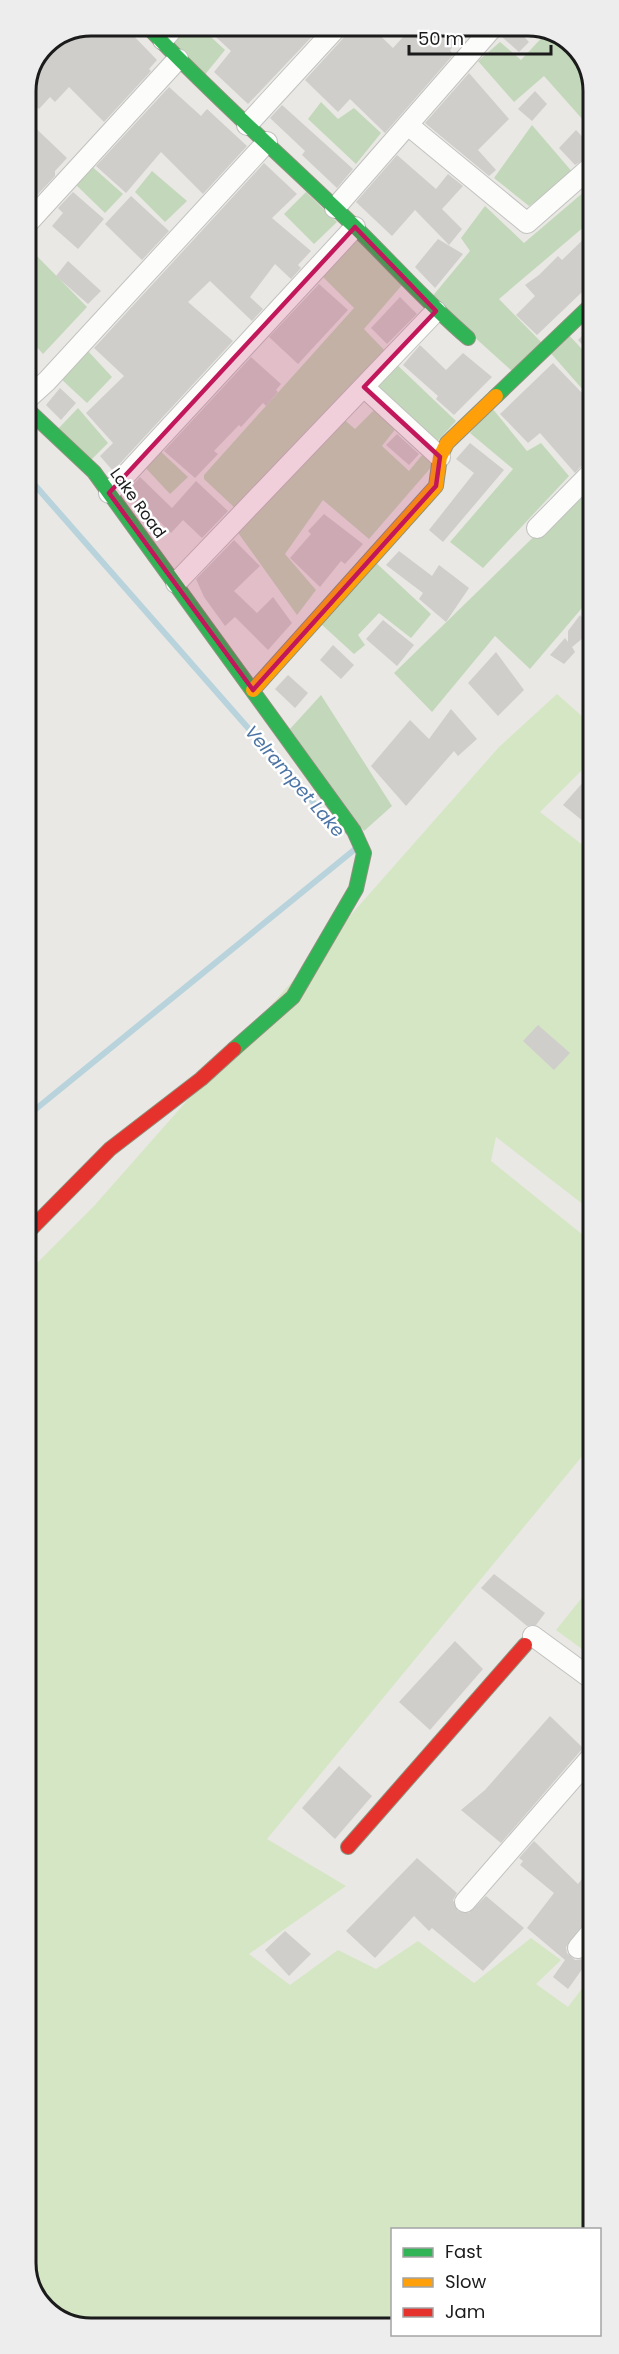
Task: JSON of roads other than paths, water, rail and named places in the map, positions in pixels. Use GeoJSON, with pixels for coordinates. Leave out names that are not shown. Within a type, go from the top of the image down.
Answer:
{"type":"FeatureCollection","features":[{"type":"Feature","properties":{"kind":"street"},"geometry":{"type":"LineString","coordinates":[[170,36],[178,59],[355,227],[436,311],[468,338]]}},
{"type":"Feature","properties":{"kind":"street"},"geometry":{"type":"LineString","coordinates":[[247,125],[329,36]]}},
{"type":"Feature","properties":{"kind":"street"},"geometry":{"type":"LineString","coordinates":[[335,208],[485,36]]}},
{"type":"Feature","properties":{"kind":"street"},"geometry":{"type":"LineString","coordinates":[[36,214],[178,59]]}},
{"type":"Feature","properties":{"kind":"street"},"geometry":{"type":"LineString","coordinates":[[408,124],[527,223],[583,174]]}},
{"type":"Feature","properties":{"kind":"street"},"geometry":{"type":"LineString","coordinates":[[36,391],[267,142]]}},
{"type":"Feature","properties":{"kind":"street"},"geometry":{"type":"LineString","coordinates":[[109,493],[355,227]]}},
{"type":"Feature","properties":{"kind":"street"},"geometry":{"type":"LineString","coordinates":[[176,583],[436,311]]}},
{"type":"Feature","properties":{"kind":"street"},"geometry":{"type":"LineString","coordinates":[[253,690],[436,486],[440,472],[440,457],[447,443],[583,313]]}},
{"type":"Feature","properties":{"kind":"street"},"geometry":{"type":"LineString","coordinates":[[363,387],[440,457]]}},
{"type":"Feature","properties":{"kind":"street","name":"Lake Road"},"geometry":{"type":"LineString","coordinates":[[36,417],[94,472],[354,831],[364,853],[356,889],[292,998],[201,1079],[110,1149],[36,1224]]}},
{"type":"Feature","properties":{"kind":"street"},"geometry":{"type":"LineString","coordinates":[[537,528],[583,480]]}},
{"type":"Feature","properties":{"kind":"street"},"geometry":{"type":"LineString","coordinates":[[348,1847],[529,1641],[583,1674]]}},
{"type":"Feature","properties":{"kind":"street"},"geometry":{"type":"LineString","coordinates":[[465,1902],[583,1766]]}},
{"type":"Feature","properties":{"kind":"street"},"geometry":{"type":"LineString","coordinates":[[578,1948],[583,1942]]}},
{"type":"Feature","properties":{"kind":"waterway","name":"Velrampet Lake"},"geometry":{"type":"LineString","coordinates":[[36,486],[335,827]]}},
{"type":"Feature","properties":{"kind":"waterway","name":"Velrampet Lake"},"geometry":{"type":"LineString","coordinates":[[36,1109],[354,850]]}}]}
